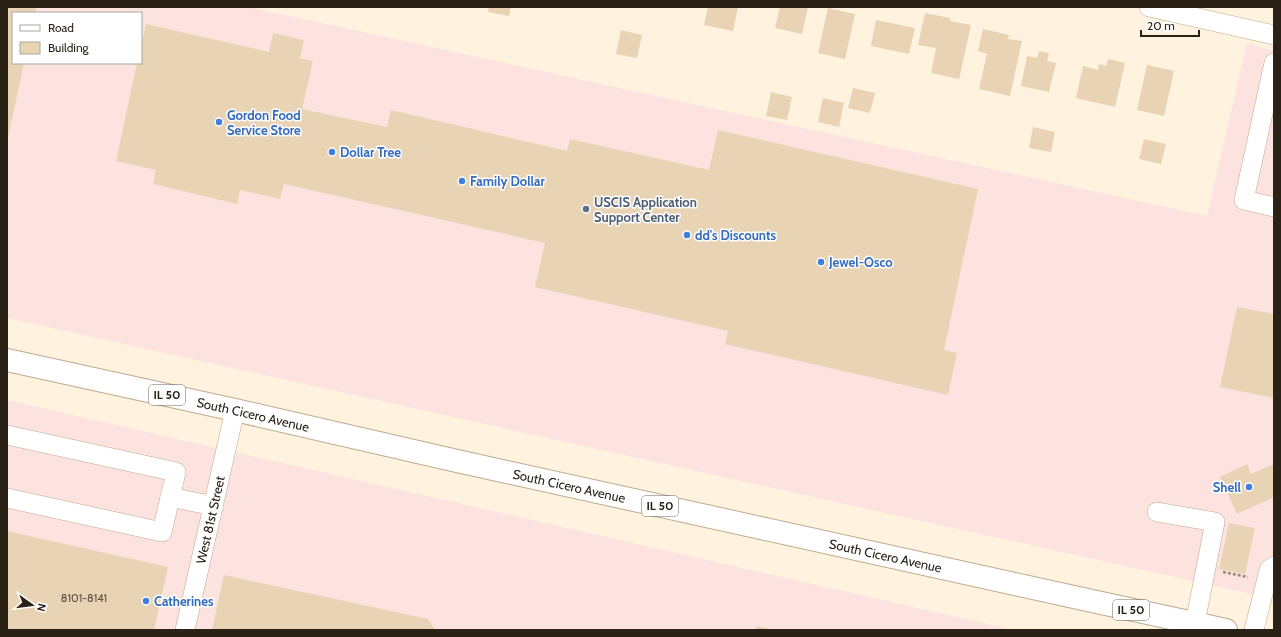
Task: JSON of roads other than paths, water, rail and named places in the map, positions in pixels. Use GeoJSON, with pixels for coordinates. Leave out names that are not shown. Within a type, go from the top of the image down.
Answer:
{"type":"FeatureCollection","features":[{"type":"Feature","properties":{"kind":"main road","name":"South Cicero Avenue"},"geometry":{"type":"LineString","coordinates":[[7,360],[457,461],[1226,630]]}},
{"type":"Feature","properties":{"kind":"street"},"geometry":{"type":"LineString","coordinates":[[1149,7],[1274,35]]}},
{"type":"Feature","properties":{"kind":"street"},"geometry":{"type":"LineString","coordinates":[[1274,63],[1270,98],[1244,200],[1274,207]]}},
{"type":"Feature","properties":{"kind":"street","name":"West 81st Street"},"geometry":{"type":"LineString","coordinates":[[185,630],[235,410]]}},
{"type":"Feature","properties":{"kind":"street"},"geometry":{"type":"LineString","coordinates":[[7,435],[176,472],[162,532],[7,498]]}},
{"type":"Feature","properties":{"kind":"street"},"geometry":{"type":"LineString","coordinates":[[170,497],[214,506]]}},
{"type":"Feature","properties":{"kind":"street"},"geometry":{"type":"LineString","coordinates":[[1157,512],[1215,522],[1195,623]]}},
{"type":"Feature","properties":{"kind":"street"},"geometry":{"type":"LineString","coordinates":[[1254,630],[1269,570],[1274,566]]}},
{"type":"Feature","properties":{"kind":"place","name":"Gordon Food Service Store"},"geometry":{"type":"Point","coordinates":[219,122]}},
{"type":"Feature","properties":{"kind":"place","name":"Dollar Tree"},"geometry":{"type":"Point","coordinates":[332,152]}},
{"type":"Feature","properties":{"kind":"place","name":"Family Dollar"},"geometry":{"type":"Point","coordinates":[462,181]}},
{"type":"Feature","properties":{"kind":"place","name":"USCIS Application Support Center"},"geometry":{"type":"Point","coordinates":[586,209]}},
{"type":"Feature","properties":{"kind":"place","name":"dd's Discounts"},"geometry":{"type":"Point","coordinates":[687,235]}},
{"type":"Feature","properties":{"kind":"place","name":"Jewel-Osco"},"geometry":{"type":"Point","coordinates":[821,262]}},
{"type":"Feature","properties":{"kind":"place","name":"Shell"},"geometry":{"type":"Point","coordinates":[1249,487]}},
{"type":"Feature","properties":{"kind":"place","name":"Catherines"},"geometry":{"type":"Point","coordinates":[146,601]}}]}
